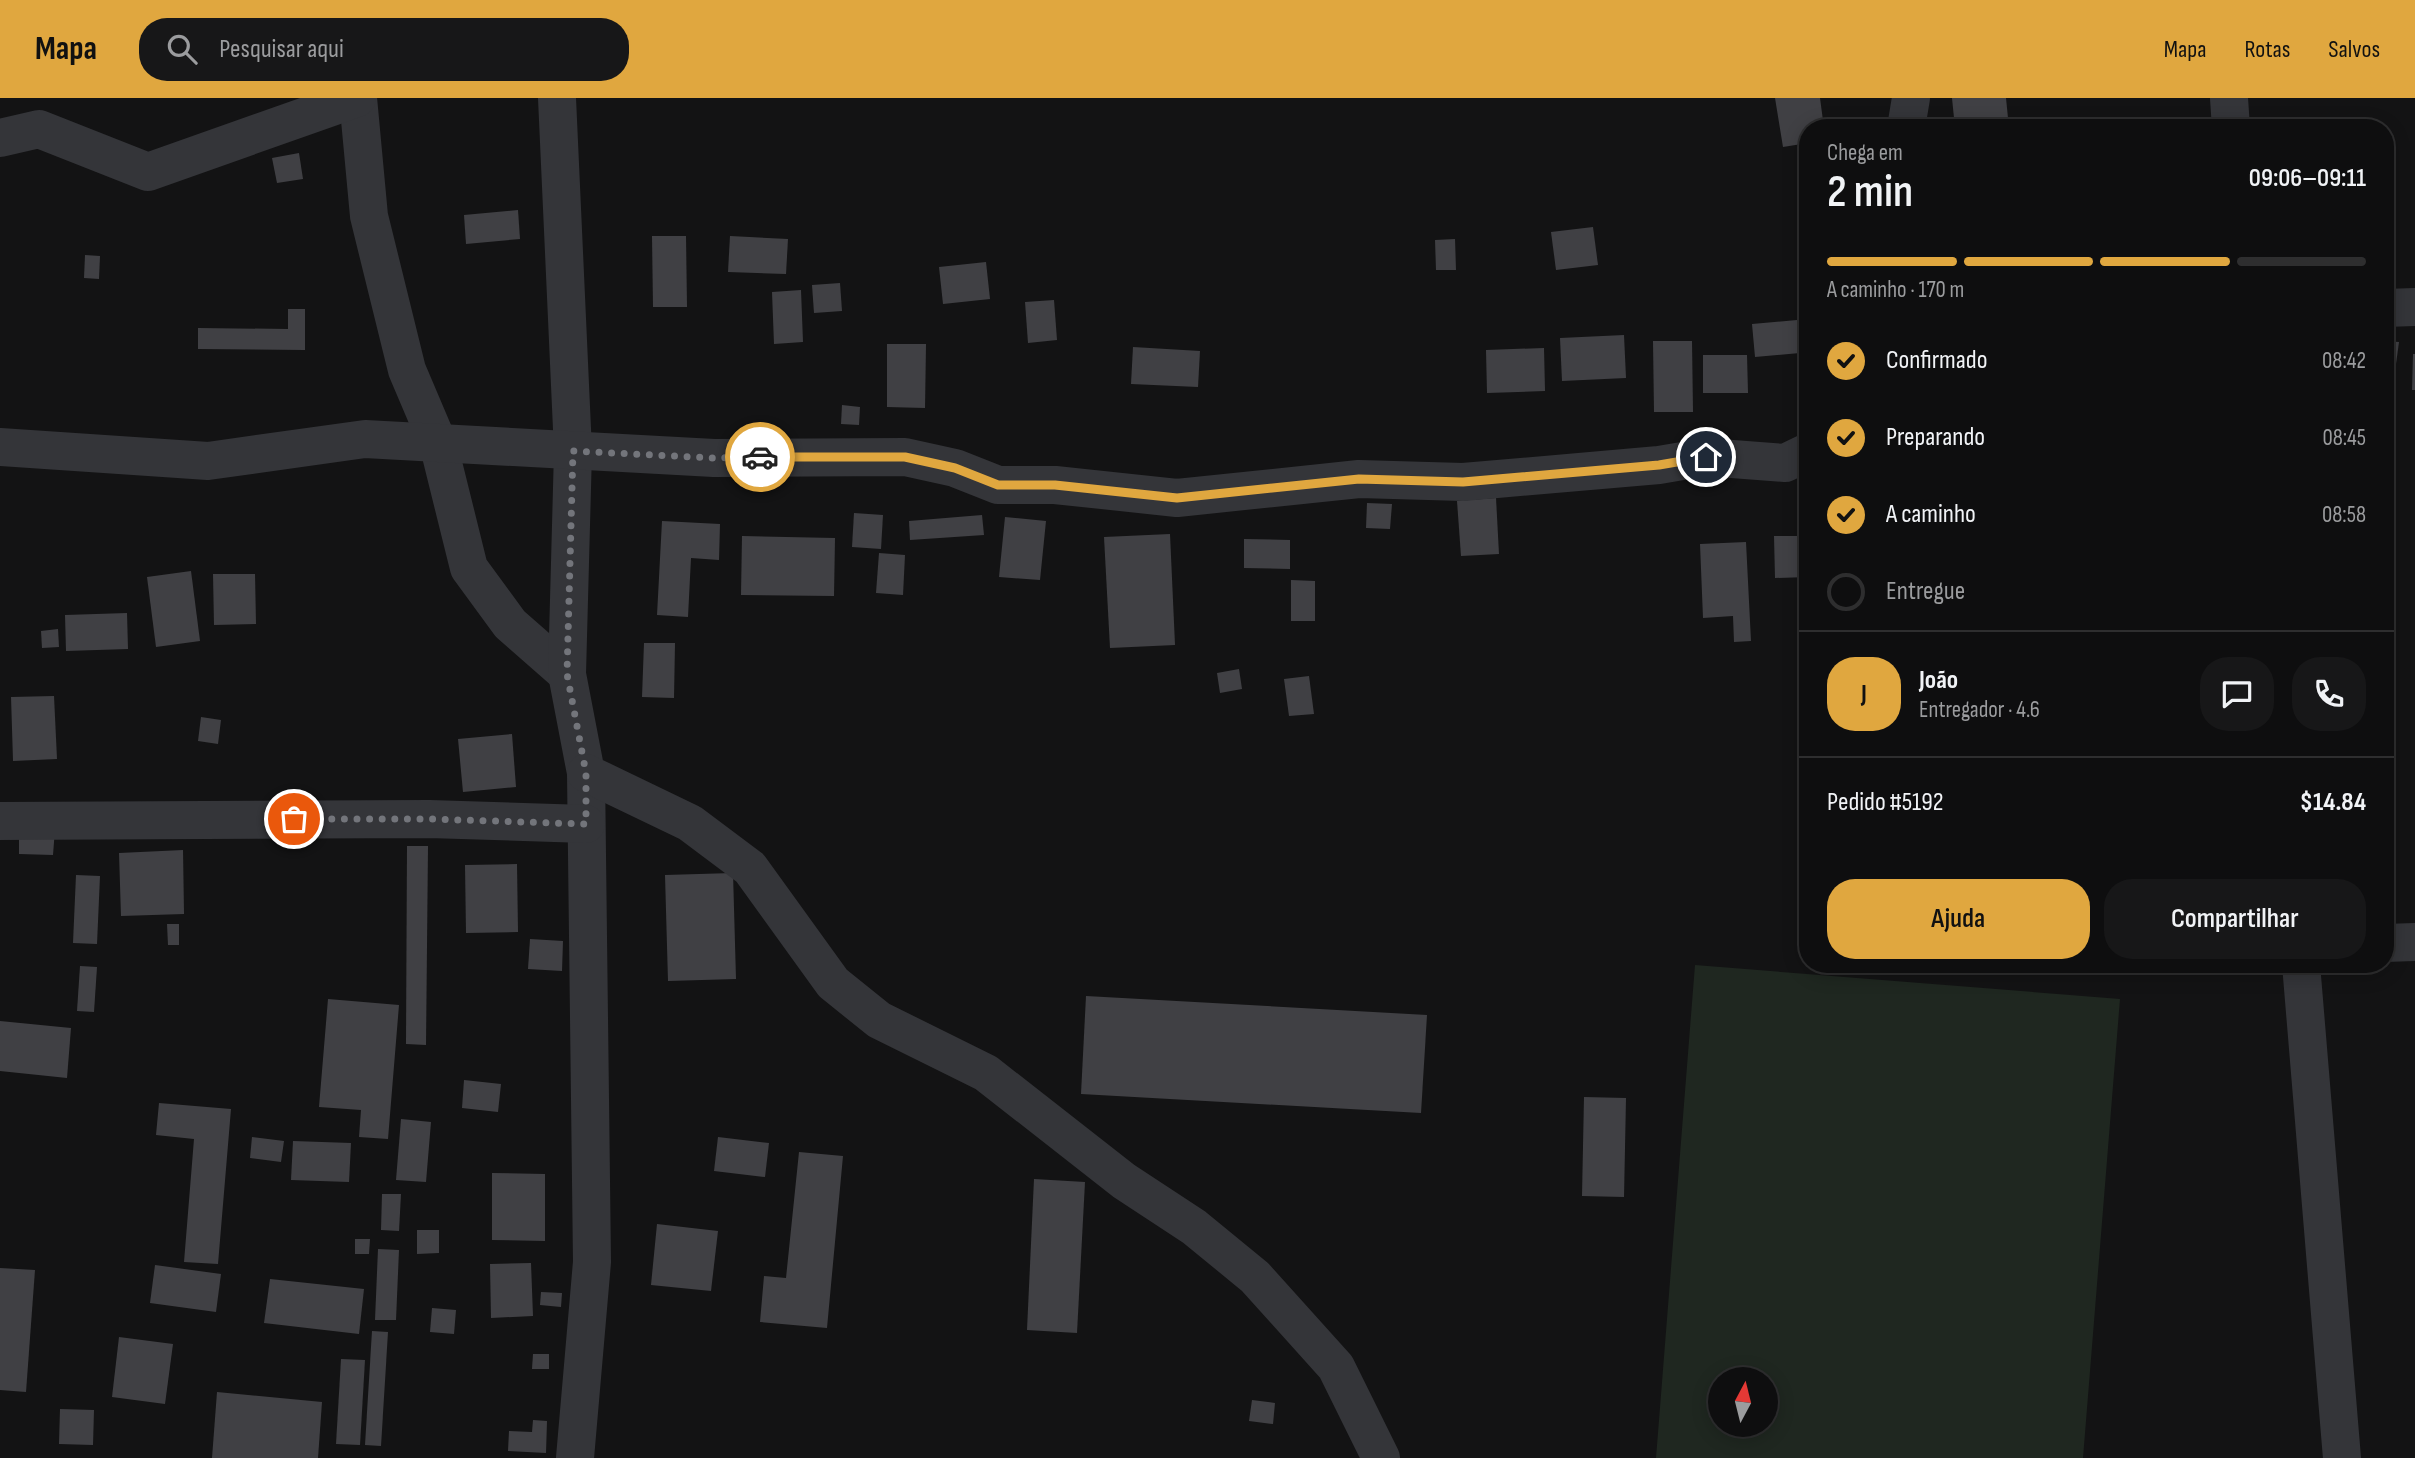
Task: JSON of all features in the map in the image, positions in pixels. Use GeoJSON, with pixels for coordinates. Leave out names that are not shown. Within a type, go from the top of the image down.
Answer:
{"type":"FeatureCollection","features":[{"type":"Feature","properties":{"kind":"street"},"geometry":{"type":"LineString","coordinates":[[0,138],[39,129],[148,172],[357,98],[369,216],[407,370],[438,443],[469,568],[510,624],[567,674]]}},
{"type":"Feature","properties":{"kind":"street"},"geometry":{"type":"LineString","coordinates":[[557,98],[573,451],[567,674],[586,773],[592,1262],[575,1458]]}},
{"type":"Feature","properties":{"kind":"street"},"geometry":{"type":"LineString","coordinates":[[1907,119],[1910,98]]}},
{"type":"Feature","properties":{"kind":"street"},"geometry":{"type":"LineString","coordinates":[[2229,98],[2230,119]]}},
{"type":"Feature","properties":{"kind":"street"},"geometry":{"type":"LineString","coordinates":[[2394,308],[2415,307]]}},
{"type":"Feature","properties":{"kind":"street"},"geometry":{"type":"LineString","coordinates":[[0,447],[208,461],[365,439],[713,458],[905,457],[955,468],[998,485],[1055,485],[1177,498],[1359,479],[1463,482],[1659,465],[1706,457],[1785,463],[1799,456]]}},
{"type":"Feature","properties":{"kind":"street"},"geometry":{"type":"LineString","coordinates":[[586,773],[690,822],[750,868],[833,983],[878,1020],[986,1073],[1124,1181],[1194,1227],[1255,1277],[1335,1367],[1381,1458]]}},
{"type":"Feature","properties":{"kind":"street"},"geometry":{"type":"LineString","coordinates":[[0,821],[429,819],[586,824]]}},
{"type":"Feature","properties":{"kind":"street"},"geometry":{"type":"LineString","coordinates":[[2394,943],[2415,942]]}},
{"type":"Feature","properties":{"kind":"street"},"geometry":{"type":"LineString","coordinates":[[2302,973],[2342,1458]]}},
{"type":"Feature","properties":{"kind":"shaded area"},"geometry":{"type":"Polygon","coordinates":[[[1695,965],[2120,999],[2083,1458],[1656,1458],[1695,965]]]}},
{"type":"Feature","properties":{"kind":"building"},"geometry":{"type":"Polygon","coordinates":[[[1775,98],[1820,98],[1823,119],[1799,119],[1799,144],[1783,147],[1775,98]]]}},
{"type":"Feature","properties":{"kind":"building"},"geometry":{"type":"Polygon","coordinates":[[[1952,98],[2006,98],[2008,119],[1954,119],[1952,98]]]}},
{"type":"Feature","properties":{"kind":"building"},"geometry":{"type":"Polygon","coordinates":[[[299,153],[303,179],[277,183],[272,158],[299,153]]]}},
{"type":"Feature","properties":{"kind":"building"},"geometry":{"type":"Polygon","coordinates":[[[518,210],[520,239],[466,244],[464,215],[518,210]]]}},
{"type":"Feature","properties":{"kind":"building"},"geometry":{"type":"Polygon","coordinates":[[[1593,227],[1598,265],[1556,270],[1551,232],[1593,227]]]}},
{"type":"Feature","properties":{"kind":"building"},"geometry":{"type":"Polygon","coordinates":[[[652,236],[686,236],[687,307],[653,307],[652,236]]]}},
{"type":"Feature","properties":{"kind":"building"},"geometry":{"type":"Polygon","coordinates":[[[730,236],[788,239],[786,274],[728,272],[730,236]]]}},
{"type":"Feature","properties":{"kind":"building"},"geometry":{"type":"Polygon","coordinates":[[[1455,239],[1456,270],[1436,270],[1435,240],[1455,239]]]}},
{"type":"Feature","properties":{"kind":"building"},"geometry":{"type":"Polygon","coordinates":[[[85,255],[100,256],[99,279],[84,278],[85,255]]]}},
{"type":"Feature","properties":{"kind":"building"},"geometry":{"type":"Polygon","coordinates":[[[986,262],[990,299],[943,304],[939,267],[986,262]]]}},
{"type":"Feature","properties":{"kind":"building"},"geometry":{"type":"Polygon","coordinates":[[[840,283],[842,311],[814,313],[812,285],[840,283]]]}},
{"type":"Feature","properties":{"kind":"building"},"geometry":{"type":"Polygon","coordinates":[[[801,290],[803,342],[774,344],[772,292],[801,290]]]}},
{"type":"Feature","properties":{"kind":"building"},"geometry":{"type":"Polygon","coordinates":[[[1054,300],[1057,340],[1028,343],[1025,302],[1054,300]]]}},
{"type":"Feature","properties":{"kind":"building"},"geometry":{"type":"Polygon","coordinates":[[[288,309],[305,309],[305,350],[198,349],[198,328],[288,329],[288,309]]]}},
{"type":"Feature","properties":{"kind":"building"},"geometry":{"type":"Polygon","coordinates":[[[1797,320],[1799,353],[1755,357],[1752,324],[1797,320]]]}},
{"type":"Feature","properties":{"kind":"building"},"geometry":{"type":"Polygon","coordinates":[[[1624,335],[1626,378],[1562,381],[1560,338],[1624,335]]]}},
{"type":"Feature","properties":{"kind":"building"},"geometry":{"type":"Polygon","coordinates":[[[1653,341],[1692,341],[1693,412],[1654,412],[1653,341]]]}},
{"type":"Feature","properties":{"kind":"building"},"geometry":{"type":"Polygon","coordinates":[[[2394,342],[2399,342],[2394,364],[2394,342]]]}},
{"type":"Feature","properties":{"kind":"building"},"geometry":{"type":"Polygon","coordinates":[[[887,344],[926,344],[925,408],[887,407],[887,344]]]}},
{"type":"Feature","properties":{"kind":"building"},"geometry":{"type":"Polygon","coordinates":[[[1133,347],[1200,351],[1198,387],[1131,384],[1133,347]]]}},
{"type":"Feature","properties":{"kind":"building"},"geometry":{"type":"Polygon","coordinates":[[[1544,348],[1545,391],[1487,393],[1486,350],[1544,348]]]}},
{"type":"Feature","properties":{"kind":"building"},"geometry":{"type":"Polygon","coordinates":[[[2415,354],[2415,390],[2412,390],[2415,354]]]}},
{"type":"Feature","properties":{"kind":"building"},"geometry":{"type":"Polygon","coordinates":[[[1703,355],[1747,355],[1748,393],[1703,393],[1703,355]]]}},
{"type":"Feature","properties":{"kind":"building"},"geometry":{"type":"Polygon","coordinates":[[[842,405],[860,407],[859,425],[841,424],[842,405]]]}},
{"type":"Feature","properties":{"kind":"building"},"geometry":{"type":"Polygon","coordinates":[[[1496,498],[1499,554],[1461,556],[1457,501],[1496,498]]]}},
{"type":"Feature","properties":{"kind":"building"},"geometry":{"type":"Polygon","coordinates":[[[1367,503],[1392,504],[1390,529],[1366,528],[1367,503]]]}},
{"type":"Feature","properties":{"kind":"building"},"geometry":{"type":"Polygon","coordinates":[[[854,513],[883,515],[881,549],[852,547],[854,513]]]}},
{"type":"Feature","properties":{"kind":"building"},"geometry":{"type":"Polygon","coordinates":[[[982,515],[984,535],[910,540],[909,521],[982,515]]]}},
{"type":"Feature","properties":{"kind":"building"},"geometry":{"type":"Polygon","coordinates":[[[1005,517],[1046,521],[1040,580],[999,577],[1005,517]]]}},
{"type":"Feature","properties":{"kind":"building"},"geometry":{"type":"Polygon","coordinates":[[[662,521],[720,524],[719,560],[691,558],[688,617],[657,615],[662,521]]]}},
{"type":"Feature","properties":{"kind":"building"},"geometry":{"type":"Polygon","coordinates":[[[1170,534],[1175,645],[1110,648],[1104,537],[1170,534]]]}},
{"type":"Feature","properties":{"kind":"building"},"geometry":{"type":"Polygon","coordinates":[[[742,536],[835,538],[834,596],[741,595],[742,536]]]}},
{"type":"Feature","properties":{"kind":"building"},"geometry":{"type":"Polygon","coordinates":[[[1774,536],[1799,536],[1799,577],[1775,578],[1774,536]]]}},
{"type":"Feature","properties":{"kind":"building"},"geometry":{"type":"Polygon","coordinates":[[[1244,539],[1290,540],[1290,569],[1244,568],[1244,539]]]}},
{"type":"Feature","properties":{"kind":"building"},"geometry":{"type":"Polygon","coordinates":[[[1746,542],[1751,641],[1734,642],[1733,616],[1703,618],[1700,544],[1746,542]]]}},
{"type":"Feature","properties":{"kind":"building"},"geometry":{"type":"Polygon","coordinates":[[[879,553],[905,555],[903,595],[876,593],[879,553]]]}},
{"type":"Feature","properties":{"kind":"building"},"geometry":{"type":"Polygon","coordinates":[[[191,571],[200,641],[156,647],[147,577],[191,571]]]}},
{"type":"Feature","properties":{"kind":"building"},"geometry":{"type":"Polygon","coordinates":[[[213,574],[255,574],[256,624],[214,625],[213,574]]]}},
{"type":"Feature","properties":{"kind":"building"},"geometry":{"type":"Polygon","coordinates":[[[1291,580],[1315,581],[1315,621],[1291,621],[1291,580]]]}},
{"type":"Feature","properties":{"kind":"building"},"geometry":{"type":"Polygon","coordinates":[[[127,613],[128,649],[66,651],[65,615],[127,613]]]}},
{"type":"Feature","properties":{"kind":"building"},"geometry":{"type":"Polygon","coordinates":[[[58,629],[59,647],[42,648],[41,631],[58,629]]]}},
{"type":"Feature","properties":{"kind":"building"},"geometry":{"type":"Polygon","coordinates":[[[644,643],[675,643],[674,698],[642,697],[644,643]]]}},
{"type":"Feature","properties":{"kind":"building"},"geometry":{"type":"Polygon","coordinates":[[[1239,669],[1242,689],[1220,693],[1217,673],[1239,669]]]}},
{"type":"Feature","properties":{"kind":"building"},"geometry":{"type":"Polygon","coordinates":[[[1309,676],[1314,714],[1289,716],[1284,679],[1309,676]]]}},
{"type":"Feature","properties":{"kind":"building"},"geometry":{"type":"Polygon","coordinates":[[[54,696],[57,759],[13,761],[11,697],[54,696]]]}},
{"type":"Feature","properties":{"kind":"building"},"geometry":{"type":"Polygon","coordinates":[[[201,717],[221,720],[218,744],[198,741],[201,717]]]}},
{"type":"Feature","properties":{"kind":"building"},"geometry":{"type":"Polygon","coordinates":[[[512,734],[516,787],[463,792],[458,739],[512,734]]]}},
{"type":"Feature","properties":{"kind":"building"},"geometry":{"type":"Polygon","coordinates":[[[19,827],[55,829],[53,855],[19,854],[19,827]]]}},
{"type":"Feature","properties":{"kind":"building"},"geometry":{"type":"Polygon","coordinates":[[[407,846],[428,846],[426,1045],[406,1044],[407,846]]]}},
{"type":"Feature","properties":{"kind":"building"},"geometry":{"type":"Polygon","coordinates":[[[183,850],[184,914],[121,916],[119,853],[183,850]]]}},
{"type":"Feature","properties":{"kind":"building"},"geometry":{"type":"Polygon","coordinates":[[[517,864],[518,932],[466,933],[465,865],[517,864]]]}},
{"type":"Feature","properties":{"kind":"building"},"geometry":{"type":"Polygon","coordinates":[[[733,873],[736,979],[668,981],[665,875],[733,873]]]}},
{"type":"Feature","properties":{"kind":"building"},"geometry":{"type":"Polygon","coordinates":[[[76,875],[100,876],[97,944],[73,943],[76,875]]]}},
{"type":"Feature","properties":{"kind":"building"},"geometry":{"type":"Polygon","coordinates":[[[167,924],[179,924],[179,945],[168,945],[167,924]]]}},
{"type":"Feature","properties":{"kind":"building"},"geometry":{"type":"Polygon","coordinates":[[[530,939],[563,941],[562,971],[528,969],[530,939]]]}},
{"type":"Feature","properties":{"kind":"building"},"geometry":{"type":"Polygon","coordinates":[[[80,966],[97,967],[94,1012],[77,1011],[80,966]]]}},
{"type":"Feature","properties":{"kind":"building"},"geometry":{"type":"Polygon","coordinates":[[[1086,996],[1427,1015],[1421,1113],[1081,1094],[1086,996]]]}},
{"type":"Feature","properties":{"kind":"building"},"geometry":{"type":"Polygon","coordinates":[[[328,999],[399,1005],[388,1139],[359,1137],[361,1110],[319,1107],[328,999]]]}},
{"type":"Feature","properties":{"kind":"building"},"geometry":{"type":"Polygon","coordinates":[[[0,1021],[71,1028],[67,1078],[0,1071],[0,1021]]]}},
{"type":"Feature","properties":{"kind":"building"},"geometry":{"type":"Polygon","coordinates":[[[464,1080],[501,1084],[498,1112],[462,1108],[464,1080]]]}},
{"type":"Feature","properties":{"kind":"building"},"geometry":{"type":"Polygon","coordinates":[[[1584,1097],[1626,1098],[1624,1197],[1582,1196],[1584,1097]]]}},
{"type":"Feature","properties":{"kind":"building"},"geometry":{"type":"Polygon","coordinates":[[[159,1103],[231,1109],[218,1264],[184,1262],[194,1139],[156,1135],[159,1103]]]}},
{"type":"Feature","properties":{"kind":"building"},"geometry":{"type":"Polygon","coordinates":[[[401,1119],[431,1122],[426,1182],[396,1180],[401,1119]]]}},
{"type":"Feature","properties":{"kind":"building"},"geometry":{"type":"Polygon","coordinates":[[[252,1137],[284,1141],[281,1162],[250,1158],[252,1137]]]}},
{"type":"Feature","properties":{"kind":"building"},"geometry":{"type":"Polygon","coordinates":[[[718,1137],[769,1143],[765,1177],[714,1171],[718,1137]]]}},
{"type":"Feature","properties":{"kind":"building"},"geometry":{"type":"Polygon","coordinates":[[[293,1141],[351,1143],[349,1182],[291,1180],[293,1141]]]}},
{"type":"Feature","properties":{"kind":"building"},"geometry":{"type":"Polygon","coordinates":[[[799,1152],[843,1156],[827,1328],[760,1322],[764,1276],[786,1278],[799,1152]]]}},
{"type":"Feature","properties":{"kind":"building"},"geometry":{"type":"Polygon","coordinates":[[[492,1173],[545,1174],[545,1241],[492,1240],[492,1173]]]}},
{"type":"Feature","properties":{"kind":"building"},"geometry":{"type":"Polygon","coordinates":[[[1034,1179],[1085,1182],[1077,1333],[1027,1330],[1034,1179]]]}},
{"type":"Feature","properties":{"kind":"building"},"geometry":{"type":"Polygon","coordinates":[[[382,1194],[401,1194],[399,1231],[381,1230],[382,1194]]]}},
{"type":"Feature","properties":{"kind":"building"},"geometry":{"type":"Polygon","coordinates":[[[657,1224],[718,1231],[711,1291],[651,1285],[657,1224]]]}},
{"type":"Feature","properties":{"kind":"building"},"geometry":{"type":"Polygon","coordinates":[[[417,1230],[439,1230],[439,1253],[417,1254],[417,1230]]]}},
{"type":"Feature","properties":{"kind":"building"},"geometry":{"type":"Polygon","coordinates":[[[355,1239],[370,1239],[369,1254],[355,1254],[355,1239]]]}},
{"type":"Feature","properties":{"kind":"building"},"geometry":{"type":"Polygon","coordinates":[[[378,1249],[399,1250],[396,1320],[375,1320],[378,1249]]]}},
{"type":"Feature","properties":{"kind":"building"},"geometry":{"type":"Polygon","coordinates":[[[531,1263],[533,1316],[491,1318],[490,1264],[531,1263]]]}},
{"type":"Feature","properties":{"kind":"building"},"geometry":{"type":"Polygon","coordinates":[[[155,1265],[221,1274],[216,1312],[150,1303],[155,1265]]]}},
{"type":"Feature","properties":{"kind":"building"},"geometry":{"type":"Polygon","coordinates":[[[0,1268],[35,1270],[26,1392],[0,1390],[0,1268]]]}},
{"type":"Feature","properties":{"kind":"building"},"geometry":{"type":"Polygon","coordinates":[[[270,1279],[364,1289],[359,1334],[264,1323],[270,1279]]]}},
{"type":"Feature","properties":{"kind":"building"},"geometry":{"type":"Polygon","coordinates":[[[541,1292],[562,1293],[561,1307],[540,1305],[541,1292]]]}},
{"type":"Feature","properties":{"kind":"building"},"geometry":{"type":"Polygon","coordinates":[[[432,1308],[456,1310],[454,1334],[430,1332],[432,1308]]]}},
{"type":"Feature","properties":{"kind":"building"},"geometry":{"type":"Polygon","coordinates":[[[372,1331],[388,1332],[381,1446],[365,1445],[372,1331]]]}},
{"type":"Feature","properties":{"kind":"building"},"geometry":{"type":"Polygon","coordinates":[[[119,1337],[173,1344],[165,1404],[112,1397],[119,1337]]]}},
{"type":"Feature","properties":{"kind":"building"},"geometry":{"type":"Polygon","coordinates":[[[533,1354],[549,1354],[549,1369],[532,1369],[533,1354]]]}},
{"type":"Feature","properties":{"kind":"building"},"geometry":{"type":"Polygon","coordinates":[[[341,1359],[365,1360],[360,1445],[336,1444],[341,1359]]]}},
{"type":"Feature","properties":{"kind":"building"},"geometry":{"type":"Polygon","coordinates":[[[217,1392],[322,1402],[318,1458],[212,1458],[217,1392]]]}},
{"type":"Feature","properties":{"kind":"building"},"geometry":{"type":"Polygon","coordinates":[[[1252,1400],[1275,1403],[1273,1424],[1249,1421],[1252,1400]]]}},
{"type":"Feature","properties":{"kind":"building"},"geometry":{"type":"Polygon","coordinates":[[[60,1409],[94,1410],[93,1445],[59,1444],[60,1409]]]}},
{"type":"Feature","properties":{"kind":"building"},"geometry":{"type":"Polygon","coordinates":[[[533,1420],[547,1421],[546,1453],[508,1451],[509,1431],[532,1432],[533,1420]]]}},
{"type":"Feature","properties":{"kind":"way so far"},"geometry":{"type":"LineString","coordinates":[[294,819],[429,819],[586,824],[586,773],[567,674],[573,451],[713,458],[760,457]]}},
{"type":"Feature","properties":{"kind":"route"},"geometry":{"type":"LineString","coordinates":[[760,457],[905,457],[955,468],[998,485],[1055,485],[1177,498],[1359,479],[1463,482],[1659,465],[1706,457]]}}]}
